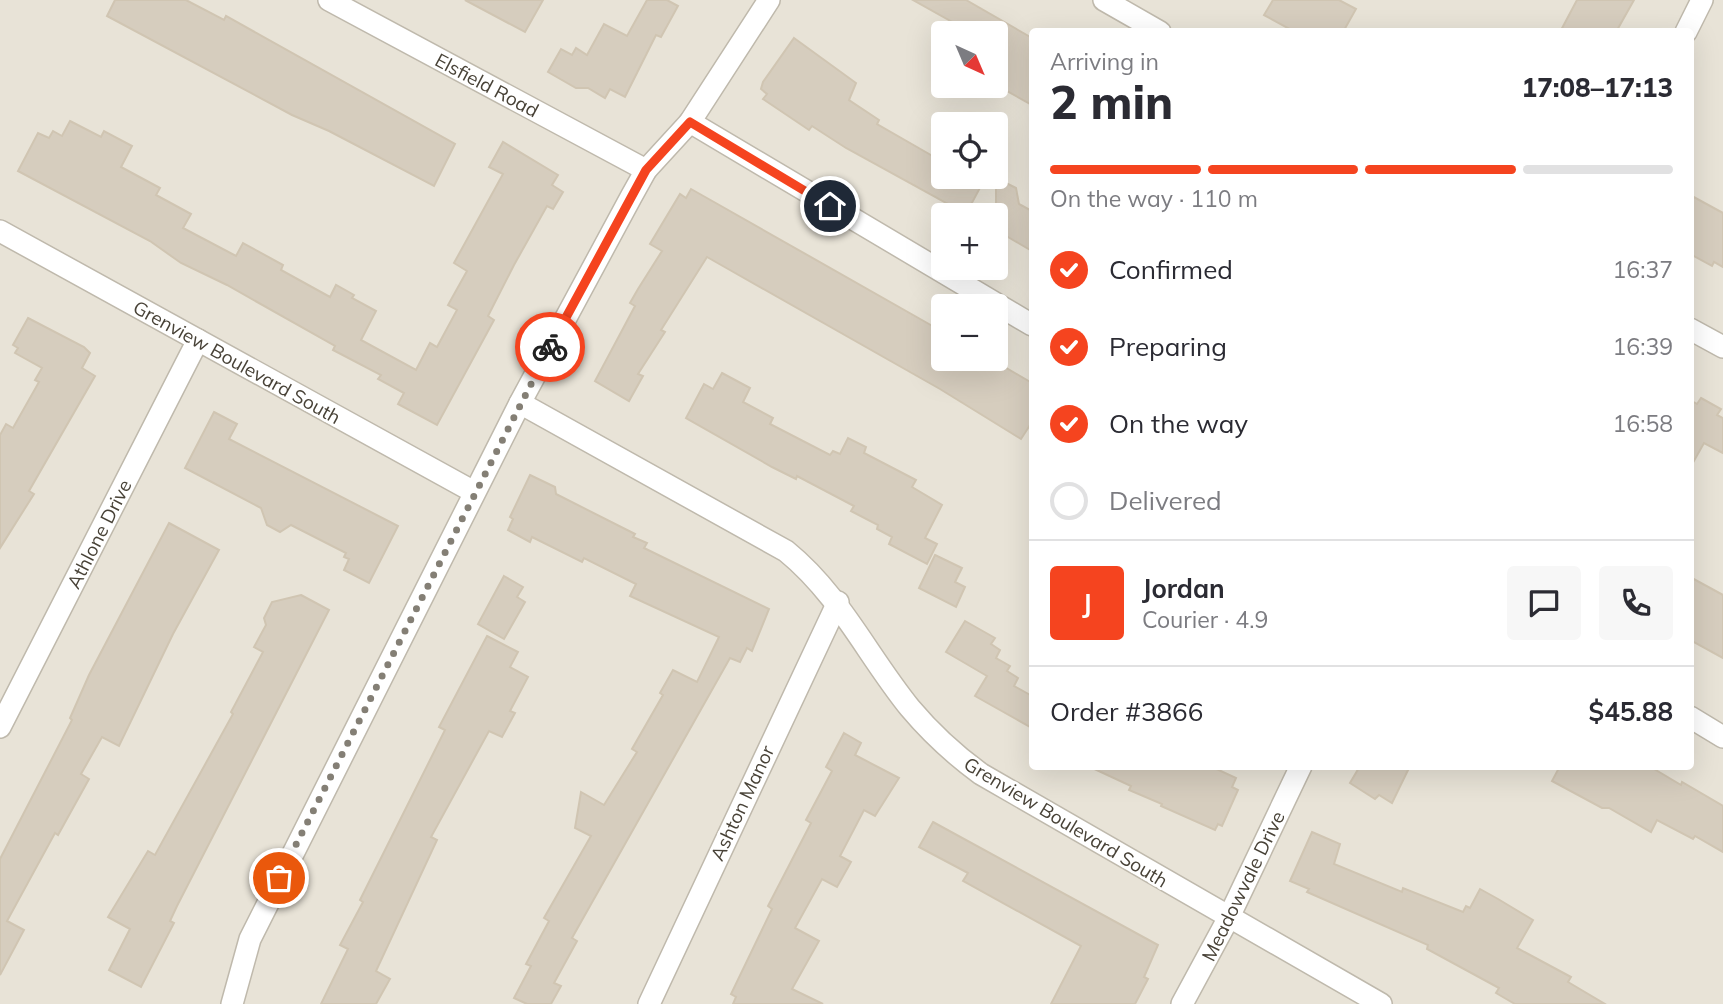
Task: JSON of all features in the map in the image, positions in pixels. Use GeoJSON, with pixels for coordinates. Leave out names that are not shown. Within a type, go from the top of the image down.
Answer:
{"type":"FeatureCollection","features":[{"type":"Feature","properties":{"kind":"street","name":"Elsfield Road"},"geometry":{"type":"LineString","coordinates":[[329,0],[646,170]]}},
{"type":"Feature","properties":{"kind":"street"},"geometry":{"type":"LineString","coordinates":[[232,1004],[250,939],[520,403],[646,170],[690,122],[769,0]]}},
{"type":"Feature","properties":{"kind":"street"},"geometry":{"type":"LineString","coordinates":[[1104,0],[1153,28]]}},
{"type":"Feature","properties":{"kind":"street"},"geometry":{"type":"LineString","coordinates":[[1688,28],[1702,0]]}},
{"type":"Feature","properties":{"kind":"street"},"geometry":{"type":"LineString","coordinates":[[690,122],[1029,323]]}},
{"type":"Feature","properties":{"kind":"street","name":"Grenview Boulevard South"},"geometry":{"type":"LineString","coordinates":[[0,231],[474,492]]}},
{"type":"Feature","properties":{"kind":"street"},"geometry":{"type":"LineString","coordinates":[[1694,331],[1723,348]]}},
{"type":"Feature","properties":{"kind":"street","name":"Athlone Drive"},"geometry":{"type":"LineString","coordinates":[[0,727],[198,340]]}},
{"type":"Feature","properties":{"kind":"street","name":"Grenview Boulevard South"},"geometry":{"type":"LineString","coordinates":[[520,403],[786,551],[810,571],[838,602],[910,707],[955,755],[982,774],[1228,919],[1381,1004]]}},
{"type":"Feature","properties":{"kind":"street","name":"Ashton Manor"},"geometry":{"type":"LineString","coordinates":[[649,1004],[838,602]]}},
{"type":"Feature","properties":{"kind":"street"},"geometry":{"type":"LineString","coordinates":[[1694,719],[1723,737]]}},
{"type":"Feature","properties":{"kind":"street","name":"Meadowvale Drive"},"geometry":{"type":"LineString","coordinates":[[1182,1004],[1228,919],[1299,770]]}},
{"type":"Feature","properties":{"kind":"shaded area"},"geometry":{"type":"Polygon","coordinates":[[[0,0],[1723,0],[1723,1004],[0,1004],[0,0]]]}},
{"type":"Feature","properties":{"kind":"building"},"geometry":{"type":"Polygon","coordinates":[[[115,0],[186,0],[224,20],[226,16],[455,144],[434,186],[329,131],[292,115],[107,16],[115,0]]]}},
{"type":"Feature","properties":{"kind":"building"},"geometry":{"type":"Polygon","coordinates":[[[465,0],[543,0],[525,32],[465,0]]]}},
{"type":"Feature","properties":{"kind":"building"},"geometry":{"type":"Polygon","coordinates":[[[647,0],[667,0],[678,6],[661,37],[656,35],[625,97],[610,89],[605,98],[588,88],[576,88],[548,72],[561,49],[572,55],[576,48],[587,55],[604,24],[627,36],[647,0]]]}},
{"type":"Feature","properties":{"kind":"building"},"geometry":{"type":"Polygon","coordinates":[[[913,0],[966,0],[1002,21],[951,21],[913,0]]]}},
{"type":"Feature","properties":{"kind":"building"},"geometry":{"type":"Polygon","coordinates":[[[1273,0],[1339,0],[1356,9],[1345,28],[1288,28],[1264,15],[1273,0]]]}},
{"type":"Feature","properties":{"kind":"building"},"geometry":{"type":"Polygon","coordinates":[[[1577,0],[1634,0],[1618,28],[1562,28],[1577,0]]]}},
{"type":"Feature","properties":{"kind":"building"},"geometry":{"type":"Polygon","coordinates":[[[1008,24],[1029,36],[1029,103],[1008,92],[1008,24]]]}},
{"type":"Feature","properties":{"kind":"building"},"geometry":{"type":"Polygon","coordinates":[[[794,38],[856,83],[849,100],[879,120],[877,124],[931,155],[931,189],[979,189],[972,203],[946,203],[846,148],[812,126],[809,130],[763,99],[767,94],[761,89],[763,82],[794,38]]]}},
{"type":"Feature","properties":{"kind":"building"},"geometry":{"type":"Polygon","coordinates":[[[70,121],[101,137],[104,131],[132,146],[121,167],[160,188],[156,195],[191,214],[183,228],[236,256],[243,243],[283,265],[281,270],[330,297],[336,285],[354,295],[352,298],[376,311],[361,340],[416,370],[430,343],[437,347],[457,310],[448,305],[467,271],[454,263],[503,174],[489,167],[503,142],[558,175],[552,185],[563,192],[553,209],[547,206],[514,265],[488,316],[494,320],[437,425],[398,404],[404,393],[378,379],[381,375],[333,350],[335,346],[227,285],[181,263],[150,241],[18,171],[38,133],[49,138],[53,131],[62,136],[70,121]]]}},
{"type":"Feature","properties":{"kind":"building"},"geometry":{"type":"Polygon","coordinates":[[[1008,184],[1016,188],[1019,204],[1029,209],[1029,249],[1008,237],[1008,203],[996,203],[996,189],[1008,189],[1008,184]]]}},
{"type":"Feature","properties":{"kind":"building"},"geometry":{"type":"Polygon","coordinates":[[[691,189],[931,325],[931,371],[1008,369],[1029,381],[1029,427],[1021,439],[940,389],[707,257],[661,330],[665,332],[638,374],[643,376],[629,401],[595,381],[635,306],[630,303],[662,251],[650,244],[680,194],[686,198],[691,189]]]}},
{"type":"Feature","properties":{"kind":"building"},"geometry":{"type":"Polygon","coordinates":[[[1694,197],[1723,213],[1723,267],[1714,262],[1712,266],[1694,256],[1694,197]]]}},
{"type":"Feature","properties":{"kind":"building"},"geometry":{"type":"Polygon","coordinates":[[[28,318],[84,347],[90,353],[82,368],[95,376],[29,491],[34,494],[0,548],[0,435],[6,424],[13,428],[39,382],[35,380],[42,368],[15,353],[18,348],[13,345],[28,318]]]}},
{"type":"Feature","properties":{"kind":"building"},"geometry":{"type":"Polygon","coordinates":[[[722,373],[750,388],[743,402],[773,418],[770,424],[830,455],[833,451],[840,454],[848,438],[866,447],[864,453],[916,480],[912,487],[942,505],[925,538],[937,544],[927,564],[889,544],[892,537],[877,529],[878,525],[851,511],[854,506],[797,476],[796,479],[772,467],[686,418],[704,384],[713,389],[722,373]]]}},
{"type":"Feature","properties":{"kind":"building"},"geometry":{"type":"Polygon","coordinates":[[[1701,398],[1721,409],[1717,415],[1723,418],[1723,453],[1704,443],[1694,461],[1694,402],[1697,404],[1701,398]]]}},
{"type":"Feature","properties":{"kind":"building"},"geometry":{"type":"Polygon","coordinates":[[[214,412],[237,424],[229,439],[398,526],[369,583],[344,570],[349,559],[344,557],[346,553],[291,525],[280,532],[267,525],[261,508],[185,468],[214,412]]]}},
{"type":"Feature","properties":{"kind":"building"},"geometry":{"type":"Polygon","coordinates":[[[530,475],[555,487],[556,494],[635,534],[633,537],[647,543],[644,548],[769,609],[752,651],[747,648],[740,662],[730,658],[572,938],[577,941],[554,983],[561,986],[551,1004],[527,1004],[514,998],[531,966],[526,964],[549,921],[544,918],[591,836],[575,828],[581,792],[604,805],[637,752],[632,749],[663,695],[660,693],[673,670],[697,682],[719,637],[630,596],[636,584],[584,558],[582,562],[532,537],[530,542],[508,530],[513,519],[510,517],[530,475]]]}},
{"type":"Feature","properties":{"kind":"building"},"geometry":{"type":"Polygon","coordinates":[[[169,523],[219,550],[173,634],[119,746],[102,737],[81,774],[89,779],[58,835],[55,833],[7,921],[24,930],[0,975],[0,859],[72,720],[70,718],[89,675],[169,523]]]}},
{"type":"Feature","properties":{"kind":"building"},"geometry":{"type":"Polygon","coordinates":[[[935,555],[962,568],[955,582],[965,587],[956,607],[919,588],[935,555]]]}},
{"type":"Feature","properties":{"kind":"building"},"geometry":{"type":"Polygon","coordinates":[[[504,576],[523,587],[517,597],[525,602],[504,639],[478,624],[504,576]]]}},
{"type":"Feature","properties":{"kind":"building"},"geometry":{"type":"Polygon","coordinates":[[[1694,579],[1723,595],[1723,658],[1694,642],[1694,579]]]}},
{"type":"Feature","properties":{"kind":"building"},"geometry":{"type":"Polygon","coordinates":[[[301,595],[329,610],[177,906],[170,921],[174,923],[141,987],[109,970],[130,929],[108,917],[148,851],[155,855],[233,714],[231,712],[263,652],[254,647],[266,625],[264,618],[272,602],[301,595]]]}},
{"type":"Feature","properties":{"kind":"building"},"geometry":{"type":"Polygon","coordinates":[[[965,621],[995,638],[991,644],[1000,650],[996,658],[1010,666],[1007,671],[1018,678],[1014,686],[1029,694],[1029,726],[975,696],[987,676],[946,652],[965,621]]]}},
{"type":"Feature","properties":{"kind":"building"},"geometry":{"type":"Polygon","coordinates":[[[487,636],[518,652],[510,667],[528,677],[510,711],[515,713],[502,737],[489,731],[431,837],[437,840],[376,971],[390,979],[376,1004],[321,1004],[348,949],[340,945],[363,902],[360,900],[445,730],[439,727],[487,636]]]}},
{"type":"Feature","properties":{"kind":"building"},"geometry":{"type":"Polygon","coordinates":[[[844,733],[861,743],[855,755],[899,778],[875,816],[864,810],[840,856],[851,862],[837,887],[822,879],[795,928],[819,941],[792,989],[823,1004],[733,1004],[736,997],[731,994],[772,909],[768,906],[811,823],[806,820],[832,771],[826,767],[844,733]]]}},
{"type":"Feature","properties":{"kind":"building"},"geometry":{"type":"Polygon","coordinates":[[[1097,770],[1219,770],[1236,778],[1232,787],[1238,790],[1222,826],[1218,824],[1215,830],[1129,790],[1131,786],[1097,770]]]}},
{"type":"Feature","properties":{"kind":"building"},"geometry":{"type":"Polygon","coordinates":[[[1358,770],[1408,770],[1392,803],[1379,795],[1375,799],[1350,783],[1358,770]]]}},
{"type":"Feature","properties":{"kind":"building"},"geometry":{"type":"Polygon","coordinates":[[[1558,770],[1656,770],[1723,806],[1723,852],[1695,836],[1693,839],[1657,820],[1651,832],[1609,808],[1602,808],[1552,781],[1558,770]]]}},
{"type":"Feature","properties":{"kind":"building"},"geometry":{"type":"Polygon","coordinates":[[[933,822],[1158,945],[1144,977],[1148,979],[1135,1004],[1051,1004],[1081,946],[963,881],[968,873],[919,847],[933,822]]]}},
{"type":"Feature","properties":{"kind":"building"},"geometry":{"type":"Polygon","coordinates":[[[1312,832],[1340,844],[1334,864],[1402,892],[1403,888],[1463,912],[1466,906],[1470,908],[1480,889],[1498,899],[1533,920],[1517,948],[1571,977],[1568,982],[1605,1004],[1515,1004],[1496,993],[1499,988],[1427,949],[1428,945],[1307,892],[1309,889],[1290,881],[1312,832]]]}},
{"type":"Feature","properties":{"kind":"way so far"},"geometry":{"type":"LineString","coordinates":[[279,878],[550,347]]}},
{"type":"Feature","properties":{"kind":"route"},"geometry":{"type":"LineString","coordinates":[[550,347],[646,170],[690,122],[830,206]]}}]}
